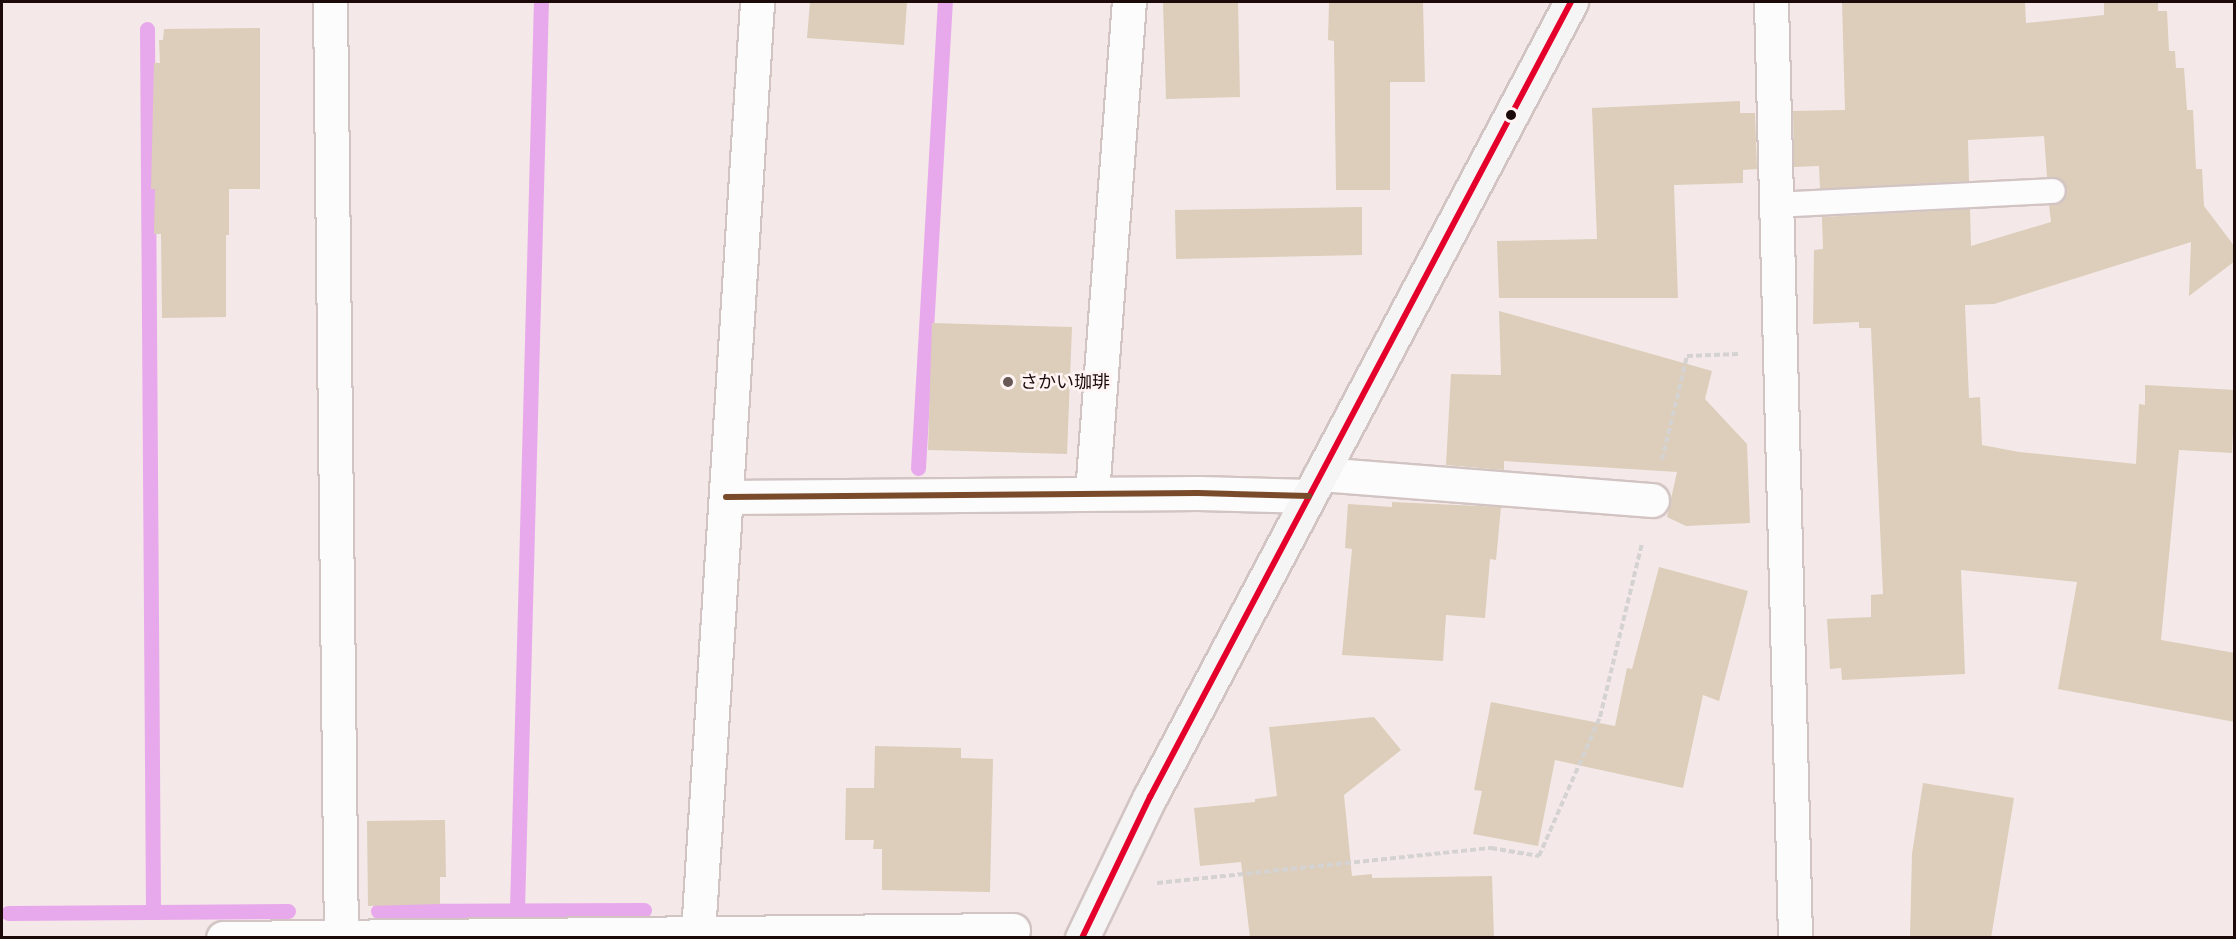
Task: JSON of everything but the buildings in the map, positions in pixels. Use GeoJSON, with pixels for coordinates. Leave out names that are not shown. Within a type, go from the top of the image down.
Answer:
{"type":"FeatureCollection","features":[{"type":"Feature","properties":{"kind":"main road"},"geometry":{"type":"LineString","coordinates":[[1082,938],[1104,888],[1571,2]]}},
{"type":"Feature","properties":{"kind":"street"},"geometry":{"type":"LineString","coordinates":[[330,2],[341,937]]}},
{"type":"Feature","properties":{"kind":"street"},"geometry":{"type":"LineString","coordinates":[[698,933],[757,2]]}},
{"type":"Feature","properties":{"kind":"street"},"geometry":{"type":"LineString","coordinates":[[1092,493],[1129,2]]}},
{"type":"Feature","properties":{"kind":"street"},"geometry":{"type":"LineString","coordinates":[[1771,2],[1795,938]]}},
{"type":"Feature","properties":{"kind":"street"},"geometry":{"type":"LineString","coordinates":[[726,497],[1198,493],[1315,485],[1652,500]]}},
{"type":"Feature","properties":{"kind":"street"},"geometry":{"type":"LineString","coordinates":[[224,938],[1013,930]]}},
{"type":"Feature","properties":{"kind":"lane"},"geometry":{"type":"LineString","coordinates":[[1776,205],[2053,191]]}},
{"type":"Feature","properties":{"kind":"path"},"geometry":{"type":"LineString","coordinates":[[1104,888],[1491,848],[1539,856],[1600,717],[1686,356],[1780,353]]}},
{"type":"Feature","properties":{"kind":"waterway"},"geometry":{"type":"LineString","coordinates":[[517,910],[541,2]]}},
{"type":"Feature","properties":{"kind":"waterway"},"geometry":{"type":"LineString","coordinates":[[918,468],[945,2]]}},
{"type":"Feature","properties":{"kind":"waterway"},"geometry":{"type":"LineString","coordinates":[[147,29],[153,912]]}},
{"type":"Feature","properties":{"kind":"waterway"},"geometry":{"type":"LineString","coordinates":[[378,911],[644,910]]}},
{"type":"Feature","properties":{"kind":"waterway"},"geometry":{"type":"LineString","coordinates":[[8,913],[288,911]]}},
{"type":"Feature","properties":{"kind":"transit line"},"geometry":{"type":"LineString","coordinates":[[1082,938],[1150,797],[1571,2]]}},
{"type":"Feature","properties":{"kind":"transit line"},"geometry":{"type":"LineString","coordinates":[[726,497],[1198,493],[1309,496]]}},
{"type":"Feature","properties":{"kind":"place","name":"さかい珈琲"},"geometry":{"type":"Point","coordinates":[1008,382]}}]}
